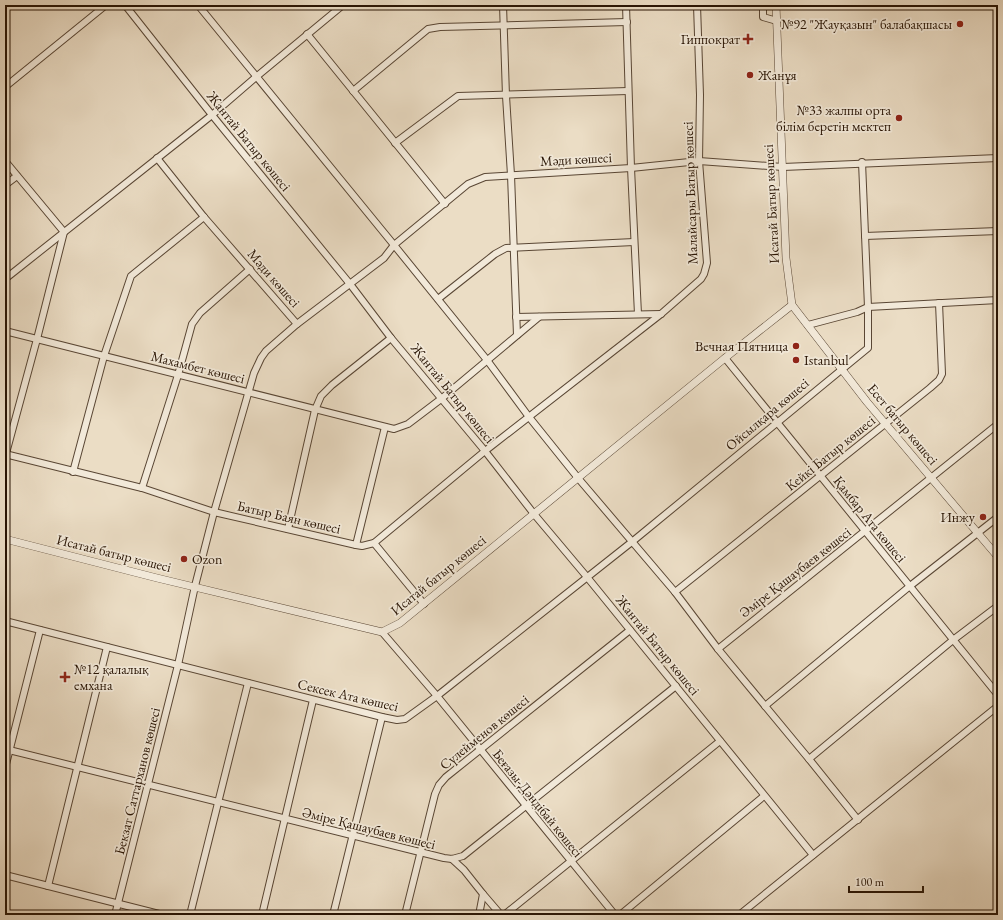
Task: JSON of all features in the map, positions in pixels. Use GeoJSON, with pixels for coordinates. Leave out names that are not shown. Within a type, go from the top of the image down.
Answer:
{"type":"FeatureCollection","features":[{"type":"Feature","properties":{"kind":"street"},"geometry":{"type":"LineString","coordinates":[[5,87],[106,5]]}},
{"type":"Feature","properties":{"kind":"street","name":"Жантай Батыр көшесі"},"geometry":{"type":"LineString","coordinates":[[125,5],[212,115],[350,284],[391,338],[485,451],[534,514],[813,855]]}},
{"type":"Feature","properties":{"kind":"street"},"geometry":{"type":"LineString","coordinates":[[198,5],[438,299],[578,478],[675,592],[718,649],[858,820]]}},
{"type":"Feature","properties":{"kind":"street"},"geometry":{"type":"LineString","coordinates":[[5,279],[212,115],[343,5]]}},
{"type":"Feature","properties":{"kind":"street"},"geometry":{"type":"LineString","coordinates":[[503,5],[506,96],[512,175],[517,335]]}},
{"type":"Feature","properties":{"kind":"street"},"geometry":{"type":"LineString","coordinates":[[626,5],[628,91],[638,314]]}},
{"type":"Feature","properties":{"kind":"street","name":"Малайсары Батыр көшесі"},"geometry":{"type":"LineString","coordinates":[[529,417],[661,314],[701,279],[706,268],[707,263],[699,161],[700,95],[697,5]]}},
{"type":"Feature","properties":{"kind":"street"},"geometry":{"type":"LineString","coordinates":[[763,5],[763,17],[777,20]]}},
{"type":"Feature","properties":{"kind":"street","name":"Исатай Батыр көшесі"},"geometry":{"type":"LineString","coordinates":[[776,5],[786,258],[792,305]]}},
{"type":"Feature","properties":{"kind":"street"},"geometry":{"type":"LineString","coordinates":[[353,91],[428,29],[440,26],[627,22]]}},
{"type":"Feature","properties":{"kind":"street"},"geometry":{"type":"LineString","coordinates":[[307,34],[445,204]]}},
{"type":"Feature","properties":{"kind":"street"},"geometry":{"type":"LineString","coordinates":[[395,143],[458,96],[506,96],[628,91]]}},
{"type":"Feature","properties":{"kind":"street","name":"Мәди көшесі"},"geometry":{"type":"LineString","coordinates":[[157,158],[204,217],[297,324]]}},
{"type":"Feature","properties":{"kind":"street","name":"Мәди көшесі"},"geometry":{"type":"LineString","coordinates":[[214,512],[254,373],[266,351],[297,324],[384,258],[394,245],[468,184],[485,177],[631,168],[699,161],[783,166],[998,158]]}},
{"type":"Feature","properties":{"kind":"street"},"geometry":{"type":"LineString","coordinates":[[5,161],[64,232]]}},
{"type":"Feature","properties":{"kind":"street","name":"Ойсылқара көшесі"},"geometry":{"type":"LineString","coordinates":[[633,541],[776,422],[868,348],[868,307],[862,162]]}},
{"type":"Feature","properties":{"kind":"street"},"geometry":{"type":"LineString","coordinates":[[5,185],[17,176]]}},
{"type":"Feature","properties":{"kind":"street"},"geometry":{"type":"LineString","coordinates":[[73,472],[104,356],[131,276],[204,217]]}},
{"type":"Feature","properties":{"kind":"street"},"geometry":{"type":"LineString","coordinates":[[5,455],[37,339],[64,232]]}},
{"type":"Feature","properties":{"kind":"street"},"geometry":{"type":"LineString","coordinates":[[865,236],[998,232]]}},
{"type":"Feature","properties":{"kind":"street"},"geometry":{"type":"LineString","coordinates":[[438,299],[495,254],[506,248],[634,242]]}},
{"type":"Feature","properties":{"kind":"street"},"geometry":{"type":"LineString","coordinates":[[142,488],[178,375],[192,324],[200,313],[250,269]]}},
{"type":"Feature","properties":{"kind":"street"},"geometry":{"type":"LineString","coordinates":[[808,325],[856,312],[868,307],[998,300]]}},
{"type":"Feature","properties":{"kind":"street","name":"Кейкі Батыр көшесі"},"geometry":{"type":"LineString","coordinates":[[675,592],[939,380],[942,374],[939,303]]}},
{"type":"Feature","properties":{"kind":"street","name":"Есет батыр көшесі"},"geometry":{"type":"LineString","coordinates":[[792,305],[885,423],[998,557]]}},
{"type":"Feature","properties":{"kind":"street","name":"Исатай батыр көшесі"},"geometry":{"type":"LineString","coordinates":[[5,539],[157,578],[382,632],[400,623],[424,604],[792,305]]}},
{"type":"Feature","properties":{"kind":"street"},"geometry":{"type":"LineString","coordinates":[[516,317],[661,314]]}},
{"type":"Feature","properties":{"kind":"street","name":"Махамбет көшесі"},"geometry":{"type":"LineString","coordinates":[[5,331],[394,429],[408,424],[441,399],[539,317]]}},
{"type":"Feature","properties":{"kind":"street"},"geometry":{"type":"LineString","coordinates":[[288,529],[316,410],[321,396],[391,338]]}},
{"type":"Feature","properties":{"kind":"street","name":"Қамбар Ата көшесі"},"geometry":{"type":"LineString","coordinates":[[725,358],[998,695]]}},
{"type":"Feature","properties":{"kind":"street"},"geometry":{"type":"LineString","coordinates":[[424,604],[374,543],[485,451],[529,417]]}},
{"type":"Feature","properties":{"kind":"street","name":"Әміре Қашаубаев көшесі"},"geometry":{"type":"LineString","coordinates":[[718,649],[998,424]]}},
{"type":"Feature","properties":{"kind":"street"},"geometry":{"type":"LineString","coordinates":[[356,545],[385,427]]}},
{"type":"Feature","properties":{"kind":"street","name":"Батыр Баян көшесі"},"geometry":{"type":"LineString","coordinates":[[5,455],[142,488],[214,512],[356,545],[362,546],[374,543]]}},
{"type":"Feature","properties":{"kind":"street","name":"Бекзат Саттарханов көшесі"},"geometry":{"type":"LineString","coordinates":[[115,915],[178,665],[195,586],[214,512]]}},
{"type":"Feature","properties":{"kind":"street"},"geometry":{"type":"LineString","coordinates":[[766,706],[910,586],[998,516]]}},
{"type":"Feature","properties":{"kind":"street","name":"Сексек Ата көшесі"},"geometry":{"type":"LineString","coordinates":[[5,621],[382,717],[397,720],[405,719],[437,696],[633,541]]}},
{"type":"Feature","properties":{"kind":"street"},"geometry":{"type":"LineString","coordinates":[[809,759],[953,640],[998,606]]}},
{"type":"Feature","properties":{"kind":"street"},"geometry":{"type":"LineString","coordinates":[[5,768],[7,749],[40,630]]}},
{"type":"Feature","properties":{"kind":"street","name":"Сүлейменов көшесі"},"geometry":{"type":"LineString","coordinates":[[405,915],[435,794],[439,785],[446,777],[630,630]]}},
{"type":"Feature","properties":{"kind":"street","name":"Беғазы-Дәндібай көшесі"},"geometry":{"type":"LineString","coordinates":[[382,632],[437,696],[570,862],[615,915]]}},
{"type":"Feature","properties":{"kind":"street"},"geometry":{"type":"LineString","coordinates":[[48,886],[107,647]]}},
{"type":"Feature","properties":{"kind":"street"},"geometry":{"type":"LineString","coordinates":[[190,915],[248,683]]}},
{"type":"Feature","properties":{"kind":"street","name":"Әміре Қашаубаев көшесі"},"geometry":{"type":"LineString","coordinates":[[7,749],[352,837],[452,859],[463,856],[676,686]]}},
{"type":"Feature","properties":{"kind":"street"},"geometry":{"type":"LineString","coordinates":[[262,915],[313,700]]}},
{"type":"Feature","properties":{"kind":"street"},"geometry":{"type":"LineString","coordinates":[[739,915],[998,706]]}},
{"type":"Feature","properties":{"kind":"street"},"geometry":{"type":"LineString","coordinates":[[333,915],[382,717]]}},
{"type":"Feature","properties":{"kind":"street"},"geometry":{"type":"LineString","coordinates":[[504,915],[720,741]]}},
{"type":"Feature","properties":{"kind":"street"},"geometry":{"type":"LineString","coordinates":[[620,915],[764,796]]}},
{"type":"Feature","properties":{"kind":"street"},"geometry":{"type":"LineString","coordinates":[[452,859],[464,870],[501,915]]}},
{"type":"Feature","properties":{"kind":"street"},"geometry":{"type":"LineString","coordinates":[[5,875],[163,915]]}},
{"type":"Feature","properties":{"kind":"street"},"geometry":{"type":"LineString","coordinates":[[479,915],[484,894]]}},
{"type":"Feature","properties":{"kind":"place","name":"№92 \"Жауқазын\" балабақшасы"},"geometry":{"type":"Point","coordinates":[960,24]}},
{"type":"Feature","properties":{"kind":"place","name":"Гиппократ"},"geometry":{"type":"Point","coordinates":[748,39]}},
{"type":"Feature","properties":{"kind":"place","name":"Жанұя"},"geometry":{"type":"Point","coordinates":[750,75]}},
{"type":"Feature","properties":{"kind":"place","name":"№33 жалпы орта білім беретін мектеп"},"geometry":{"type":"Point","coordinates":[899,118]}},
{"type":"Feature","properties":{"kind":"place","name":"Вечная Пятница"},"geometry":{"type":"Point","coordinates":[796,346]}},
{"type":"Feature","properties":{"kind":"place","name":"Istanbul"},"geometry":{"type":"Point","coordinates":[796,360]}},
{"type":"Feature","properties":{"kind":"place","name":"Инжу"},"geometry":{"type":"Point","coordinates":[983,517]}},
{"type":"Feature","properties":{"kind":"place","name":"Ozon"},"geometry":{"type":"Point","coordinates":[184,559]}},
{"type":"Feature","properties":{"kind":"place","name":"№12 қалалық емхана"},"geometry":{"type":"Point","coordinates":[65,677]}}]}
